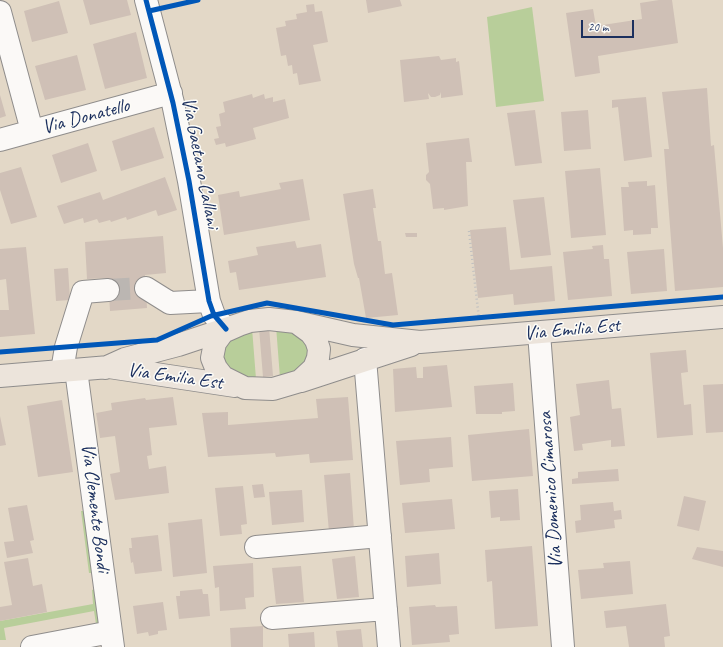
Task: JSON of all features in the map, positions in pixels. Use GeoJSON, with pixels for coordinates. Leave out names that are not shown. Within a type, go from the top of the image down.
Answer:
{"type":"FeatureCollection","features":[{"type":"Feature","properties":{"kind":"main road","name":"Via Emilia Est"},"geometry":{"type":"LineString","coordinates":[[0,376],[105,368],[187,377],[246,388],[273,388],[300,381],[480,323],[539,333],[723,317]]}},
{"type":"Feature","properties":{"kind":"main road","name":"Via Emilia Est"},"geometry":{"type":"LineString","coordinates":[[105,368],[125,359],[178,346],[233,327],[269,319],[296,322],[358,336],[420,342]]}},
{"type":"Feature","properties":{"kind":"main road","name":"Via Emilia Est"},"geometry":{"type":"LineString","coordinates":[[296,322],[311,334],[316,340],[319,349],[318,358],[314,368],[300,381]]}},
{"type":"Feature","properties":{"kind":"main road","name":"Via Emilia Est"},"geometry":{"type":"LineString","coordinates":[[233,327],[223,332],[215,343],[212,358],[222,377],[246,388]]}},
{"type":"Feature","properties":{"kind":"street","name":"Via Gaetano Callani"},"geometry":{"type":"LineString","coordinates":[[146,0],[171,94],[189,181],[209,301],[214,315],[233,327]]}},
{"type":"Feature","properties":{"kind":"street"},"geometry":{"type":"LineString","coordinates":[[0,12],[32,131]]}},
{"type":"Feature","properties":{"kind":"street","name":"Via Donatello"},"geometry":{"type":"LineString","coordinates":[[0,140],[171,94]]}},
{"type":"Feature","properties":{"kind":"street"},"geometry":{"type":"LineString","coordinates":[[146,288],[170,303],[209,301]]}},
{"type":"Feature","properties":{"kind":"street","name":"Via Clemente Bondi"},"geometry":{"type":"LineString","coordinates":[[108,290],[83,292],[66,347],[112,640]]}},
{"type":"Feature","properties":{"kind":"street","name":"Via Domenico Cimarosa"},"geometry":{"type":"LineString","coordinates":[[539,333],[563,647]]}},
{"type":"Feature","properties":{"kind":"street"},"geometry":{"type":"LineString","coordinates":[[365,359],[389,647]]}},
{"type":"Feature","properties":{"kind":"street"},"geometry":{"type":"LineString","coordinates":[[256,547],[380,536]]}},
{"type":"Feature","properties":{"kind":"street"},"geometry":{"type":"LineString","coordinates":[[272,618],[386,609]]}},
{"type":"Feature","properties":{"kind":"street"},"geometry":{"type":"LineString","coordinates":[[32,647],[112,640]]}},
{"type":"Feature","properties":{"kind":"path"},"geometry":{"type":"LineString","coordinates":[[469,231],[480,323]]}},
{"type":"Feature","properties":{"kind":"green space"},"geometry":{"type":"Polygon","coordinates":[[[532,7],[544,101],[496,107],[487,17],[532,7]]]}},
{"type":"Feature","properties":{"kind":"green space"},"geometry":{"type":"Polygon","coordinates":[[[276,326],[302,334],[311,356],[294,372],[280,378],[276,326]]]}},
{"type":"Feature","properties":{"kind":"green space"},"geometry":{"type":"Polygon","coordinates":[[[252,328],[256,379],[229,371],[220,350],[223,344],[252,328]]]}},
{"type":"Feature","properties":{"kind":"green space"},"geometry":{"type":"Polygon","coordinates":[[[81,511],[85,511],[93,573],[89,573],[81,511]]]}},
{"type":"Feature","properties":{"kind":"green space"},"geometry":{"type":"Polygon","coordinates":[[[95,589],[100,623],[96,624],[94,611],[4,628],[6,640],[0,640],[0,621],[93,604],[92,590],[95,589]]]}},
{"type":"Feature","properties":{"kind":"building"},"geometry":{"type":"Polygon","coordinates":[[[83,0],[127,0],[131,15],[90,25],[83,0]]]}},
{"type":"Feature","properties":{"kind":"building"},"geometry":{"type":"Polygon","coordinates":[[[366,0],[400,0],[402,6],[368,13],[366,0]]]}},
{"type":"Feature","properties":{"kind":"building"},"geometry":{"type":"Polygon","coordinates":[[[659,0],[672,0],[678,43],[598,56],[600,73],[575,77],[566,13],[593,9],[596,26],[642,19],[640,3],[659,0]]]}},
{"type":"Feature","properties":{"kind":"building"},"geometry":{"type":"Polygon","coordinates":[[[59,1],[68,33],[32,42],[24,11],[59,1]]]}},
{"type":"Feature","properties":{"kind":"building"},"geometry":{"type":"Polygon","coordinates":[[[314,4],[315,12],[322,11],[328,42],[313,45],[321,81],[299,85],[297,73],[293,74],[292,65],[288,66],[286,55],[281,56],[276,28],[286,26],[285,21],[297,19],[296,14],[307,12],[306,5],[314,4]]]}},
{"type":"Feature","properties":{"kind":"building"},"geometry":{"type":"Polygon","coordinates":[[[136,32],[147,78],[105,89],[93,44],[136,32]]]}},
{"type":"Feature","properties":{"kind":"building"},"geometry":{"type":"Polygon","coordinates":[[[77,55],[86,90],[45,100],[35,66],[77,55]]]}},
{"type":"Feature","properties":{"kind":"building"},"geometry":{"type":"Polygon","coordinates":[[[439,56],[441,60],[456,58],[456,62],[459,61],[463,95],[441,98],[441,92],[440,95],[435,97],[431,97],[428,93],[429,99],[404,102],[400,60],[439,56]]]}},
{"type":"Feature","properties":{"kind":"building"},"geometry":{"type":"Polygon","coordinates":[[[707,88],[711,146],[714,145],[723,248],[723,287],[675,291],[664,149],[669,149],[662,92],[707,88]]]}},
{"type":"Feature","properties":{"kind":"building"},"geometry":{"type":"Polygon","coordinates":[[[252,94],[253,98],[264,94],[265,99],[273,97],[273,102],[285,99],[289,118],[253,128],[256,139],[226,147],[225,143],[216,145],[214,139],[219,138],[216,127],[221,126],[219,114],[225,112],[223,102],[252,94]]]}},
{"type":"Feature","properties":{"kind":"building"},"geometry":{"type":"Polygon","coordinates":[[[0,95],[6,116],[0,118],[0,95]]]}},
{"type":"Feature","properties":{"kind":"building"},"geometry":{"type":"Polygon","coordinates":[[[646,97],[652,157],[624,161],[618,107],[612,108],[612,100],[646,97]]]}},
{"type":"Feature","properties":{"kind":"building"},"geometry":{"type":"Polygon","coordinates":[[[535,110],[542,163],[515,166],[507,113],[535,110]]]}},
{"type":"Feature","properties":{"kind":"building"},"geometry":{"type":"Polygon","coordinates":[[[588,110],[591,149],[564,151],[561,112],[588,110]]]}},
{"type":"Feature","properties":{"kind":"building"},"geometry":{"type":"Polygon","coordinates":[[[154,127],[164,158],[121,171],[112,141],[154,127]]]}},
{"type":"Feature","properties":{"kind":"building"},"geometry":{"type":"Polygon","coordinates":[[[469,138],[472,162],[466,162],[468,206],[444,210],[444,208],[433,209],[430,184],[426,180],[426,175],[429,172],[426,143],[469,138]]]}},
{"type":"Feature","properties":{"kind":"building"},"geometry":{"type":"Polygon","coordinates":[[[88,143],[97,171],[61,183],[52,155],[88,143]]]}},
{"type":"Feature","properties":{"kind":"building"},"geometry":{"type":"Polygon","coordinates":[[[21,167],[37,217],[11,224],[0,190],[0,173],[21,167]]]}},
{"type":"Feature","properties":{"kind":"building"},"geometry":{"type":"Polygon","coordinates":[[[600,168],[606,235],[571,238],[565,171],[600,168]]]}},
{"type":"Feature","properties":{"kind":"building"},"geometry":{"type":"Polygon","coordinates":[[[165,177],[177,210],[158,216],[156,210],[127,220],[126,217],[111,222],[110,220],[99,223],[97,219],[84,223],[83,218],[64,224],[57,206],[100,192],[103,200],[165,177]]]}},
{"type":"Feature","properties":{"kind":"building"},"geometry":{"type":"Polygon","coordinates":[[[303,179],[310,220],[224,235],[218,195],[239,191],[240,197],[281,189],[279,183],[303,179]]]}},
{"type":"Feature","properties":{"kind":"building"},"geometry":{"type":"Polygon","coordinates":[[[647,181],[647,186],[655,185],[658,228],[651,228],[651,234],[633,235],[633,230],[624,231],[621,187],[629,187],[628,182],[647,181]]]}},
{"type":"Feature","properties":{"kind":"building"},"geometry":{"type":"Polygon","coordinates":[[[373,189],[376,208],[373,208],[378,241],[381,241],[385,274],[392,273],[398,315],[366,318],[359,278],[354,264],[343,194],[373,189]]]}},
{"type":"Feature","properties":{"kind":"building"},"geometry":{"type":"Polygon","coordinates":[[[544,197],[551,255],[521,258],[513,200],[544,197]]]}},
{"type":"Feature","properties":{"kind":"building"},"geometry":{"type":"Polygon","coordinates":[[[506,227],[510,270],[552,266],[555,301],[514,305],[513,294],[478,298],[470,230],[506,227]]]}},
{"type":"Feature","properties":{"kind":"building"},"geometry":{"type":"Polygon","coordinates":[[[405,233],[417,233],[417,237],[406,237],[405,233]]]}},
{"type":"Feature","properties":{"kind":"building"},"geometry":{"type":"Polygon","coordinates":[[[163,236],[166,273],[145,275],[147,308],[110,311],[108,278],[87,279],[85,242],[163,236]]]}},
{"type":"Feature","properties":{"kind":"building"},"geometry":{"type":"Polygon","coordinates":[[[295,241],[297,248],[321,244],[326,277],[239,290],[236,272],[230,273],[228,261],[258,255],[256,247],[295,241]]]}},
{"type":"Feature","properties":{"kind":"building"},"geometry":{"type":"Polygon","coordinates":[[[603,245],[604,259],[609,259],[612,296],[568,300],[563,252],[593,249],[592,246],[603,245]]]}},
{"type":"Feature","properties":{"kind":"building"},"geometry":{"type":"Polygon","coordinates":[[[26,247],[35,334],[0,337],[0,310],[9,310],[6,279],[0,280],[0,249],[26,247]]]}},
{"type":"Feature","properties":{"kind":"building"},"geometry":{"type":"Polygon","coordinates":[[[664,249],[667,291],[631,294],[627,252],[664,249]]]}},
{"type":"Feature","properties":{"kind":"building"},"geometry":{"type":"Polygon","coordinates":[[[68,268],[70,300],[56,301],[54,269],[68,268]]]}},
{"type":"Feature","properties":{"kind":"building"},"geometry":{"type":"Polygon","coordinates":[[[269,327],[273,376],[263,377],[259,328],[269,327]]]}},
{"type":"Feature","properties":{"kind":"building"},"geometry":{"type":"Polygon","coordinates":[[[686,350],[688,372],[681,373],[684,405],[691,404],[693,435],[657,438],[650,353],[686,350]]]}},
{"type":"Feature","properties":{"kind":"building"},"geometry":{"type":"Polygon","coordinates":[[[447,365],[452,407],[395,412],[393,369],[416,367],[417,378],[423,378],[423,367],[447,365]]]}},
{"type":"Feature","properties":{"kind":"building"},"geometry":{"type":"Polygon","coordinates":[[[609,380],[612,409],[621,408],[625,446],[611,447],[611,440],[582,444],[583,450],[574,451],[570,417],[580,415],[576,384],[609,380]]]}},
{"type":"Feature","properties":{"kind":"building"},"geometry":{"type":"Polygon","coordinates":[[[513,383],[515,411],[502,412],[502,414],[476,414],[474,386],[513,383]]]}},
{"type":"Feature","properties":{"kind":"building"},"geometry":{"type":"Polygon","coordinates":[[[723,384],[723,432],[706,433],[703,385],[723,384]]]}},
{"type":"Feature","properties":{"kind":"building"},"geometry":{"type":"Polygon","coordinates":[[[173,397],[177,425],[149,428],[152,455],[147,456],[149,469],[166,466],[169,493],[115,500],[110,474],[120,472],[115,436],[100,438],[96,413],[112,410],[111,403],[145,398],[146,400],[173,397]]]}},
{"type":"Feature","properties":{"kind":"building"},"geometry":{"type":"Polygon","coordinates":[[[348,397],[353,460],[310,463],[309,454],[276,457],[275,453],[208,457],[202,413],[228,412],[228,425],[318,418],[316,399],[348,397]]]}},
{"type":"Feature","properties":{"kind":"building"},"geometry":{"type":"Polygon","coordinates":[[[62,400],[73,472],[38,477],[27,406],[62,400]]]}},
{"type":"Feature","properties":{"kind":"building"},"geometry":{"type":"Polygon","coordinates":[[[0,416],[6,445],[0,446],[0,416]]]}},
{"type":"Feature","properties":{"kind":"building"},"geometry":{"type":"Polygon","coordinates":[[[529,429],[533,476],[472,481],[468,435],[529,429]]]}},
{"type":"Feature","properties":{"kind":"building"},"geometry":{"type":"Polygon","coordinates":[[[451,437],[453,467],[429,469],[430,482],[400,485],[396,441],[451,437]]]}},
{"type":"Feature","properties":{"kind":"building"},"geometry":{"type":"Polygon","coordinates":[[[618,469],[619,481],[572,484],[572,479],[578,478],[578,472],[618,469]]]}},
{"type":"Feature","properties":{"kind":"building"},"geometry":{"type":"Polygon","coordinates":[[[350,473],[354,530],[329,532],[324,475],[350,473]]]}},
{"type":"Feature","properties":{"kind":"building"},"geometry":{"type":"Polygon","coordinates":[[[263,484],[265,497],[254,498],[252,485],[263,484]]]}},
{"type":"Feature","properties":{"kind":"building"},"geometry":{"type":"Polygon","coordinates":[[[243,486],[247,524],[241,525],[242,534],[220,536],[215,488],[243,486]]]}},
{"type":"Feature","properties":{"kind":"building"},"geometry":{"type":"Polygon","coordinates":[[[518,489],[520,520],[500,521],[500,517],[491,518],[489,491],[518,489]]]}},
{"type":"Feature","properties":{"kind":"building"},"geometry":{"type":"Polygon","coordinates":[[[302,490],[304,522],[272,525],[269,492],[302,490]]]}},
{"type":"Feature","properties":{"kind":"building"},"geometry":{"type":"Polygon","coordinates":[[[684,496],[706,501],[699,531],[677,526],[684,496]]]}},
{"type":"Feature","properties":{"kind":"building"},"geometry":{"type":"Polygon","coordinates":[[[452,499],[455,529],[405,533],[402,503],[452,499]]]}},
{"type":"Feature","properties":{"kind":"building"},"geometry":{"type":"Polygon","coordinates":[[[613,502],[614,511],[621,510],[622,519],[614,520],[615,528],[576,533],[575,521],[581,520],[580,505],[613,502]]]}},
{"type":"Feature","properties":{"kind":"building"},"geometry":{"type":"Polygon","coordinates":[[[27,505],[34,540],[30,541],[33,553],[7,558],[4,542],[14,541],[8,508],[27,505]]]}},
{"type":"Feature","properties":{"kind":"building"},"geometry":{"type":"Polygon","coordinates":[[[202,519],[207,573],[173,577],[168,523],[202,519]]]}},
{"type":"Feature","properties":{"kind":"building"},"geometry":{"type":"Polygon","coordinates":[[[158,535],[162,571],[135,574],[133,562],[131,563],[129,548],[132,548],[131,538],[158,535]]]}},
{"type":"Feature","properties":{"kind":"building"},"geometry":{"type":"Polygon","coordinates":[[[532,546],[538,626],[495,629],[492,581],[487,582],[485,550],[532,546]]]}},
{"type":"Feature","properties":{"kind":"building"},"geometry":{"type":"Polygon","coordinates":[[[697,547],[723,551],[723,567],[692,559],[697,547]]]}},
{"type":"Feature","properties":{"kind":"building"},"geometry":{"type":"Polygon","coordinates":[[[439,553],[441,584],[407,587],[405,556],[439,553]]]}},
{"type":"Feature","properties":{"kind":"building"},"geometry":{"type":"Polygon","coordinates":[[[355,556],[359,597],[337,599],[332,559],[355,556]]]}},
{"type":"Feature","properties":{"kind":"building"},"geometry":{"type":"Polygon","coordinates":[[[28,558],[33,586],[42,584],[47,612],[0,621],[0,607],[12,605],[4,562],[28,558]]]}},
{"type":"Feature","properties":{"kind":"building"},"geometry":{"type":"Polygon","coordinates":[[[630,561],[633,594],[581,599],[578,570],[604,568],[603,563],[630,561]]]}},
{"type":"Feature","properties":{"kind":"building"},"geometry":{"type":"Polygon","coordinates":[[[253,563],[254,597],[245,598],[246,609],[220,611],[219,587],[215,588],[213,566],[253,563]]]}},
{"type":"Feature","properties":{"kind":"building"},"geometry":{"type":"Polygon","coordinates":[[[301,566],[304,602],[276,604],[272,568],[301,566]]]}},
{"type":"Feature","properties":{"kind":"building"},"geometry":{"type":"Polygon","coordinates":[[[202,589],[203,594],[208,594],[210,616],[179,619],[176,596],[180,596],[180,591],[202,589]]]}},
{"type":"Feature","properties":{"kind":"building"},"geometry":{"type":"Polygon","coordinates":[[[163,602],[167,630],[158,631],[158,634],[149,636],[148,632],[137,634],[133,606],[163,602]]]}},
{"type":"Feature","properties":{"kind":"building"},"geometry":{"type":"Polygon","coordinates":[[[666,604],[670,636],[664,637],[665,647],[629,647],[626,626],[606,628],[604,611],[666,604]]]}},
{"type":"Feature","properties":{"kind":"building"},"geometry":{"type":"Polygon","coordinates":[[[435,605],[436,607],[457,606],[459,634],[449,635],[450,642],[412,645],[409,607],[435,605]]]}},
{"type":"Feature","properties":{"kind":"building"},"geometry":{"type":"Polygon","coordinates":[[[263,626],[263,647],[231,647],[230,628],[263,626]]]}},
{"type":"Feature","properties":{"kind":"building"},"geometry":{"type":"Polygon","coordinates":[[[361,629],[363,647],[338,647],[336,631],[361,629]]]}},
{"type":"Feature","properties":{"kind":"building"},"geometry":{"type":"Polygon","coordinates":[[[314,632],[315,647],[289,647],[288,634],[314,632]]]}},
{"type":"Feature","properties":{"kind":"tunnel"},"geometry":{"type":"LineString","coordinates":[[108,290],[146,288]]}},
{"type":"Feature","properties":{"kind":"cycle path"},"geometry":{"type":"LineString","coordinates":[[146,0],[173,103],[189,181],[209,301],[214,315],[226,329]]}},
{"type":"Feature","properties":{"kind":"cycle path"},"geometry":{"type":"LineString","coordinates":[[149,11],[198,0]]}},
{"type":"Feature","properties":{"kind":"cycle path"},"geometry":{"type":"LineString","coordinates":[[0,352],[157,340],[211,316],[267,303],[393,325],[723,297]]}}]}
